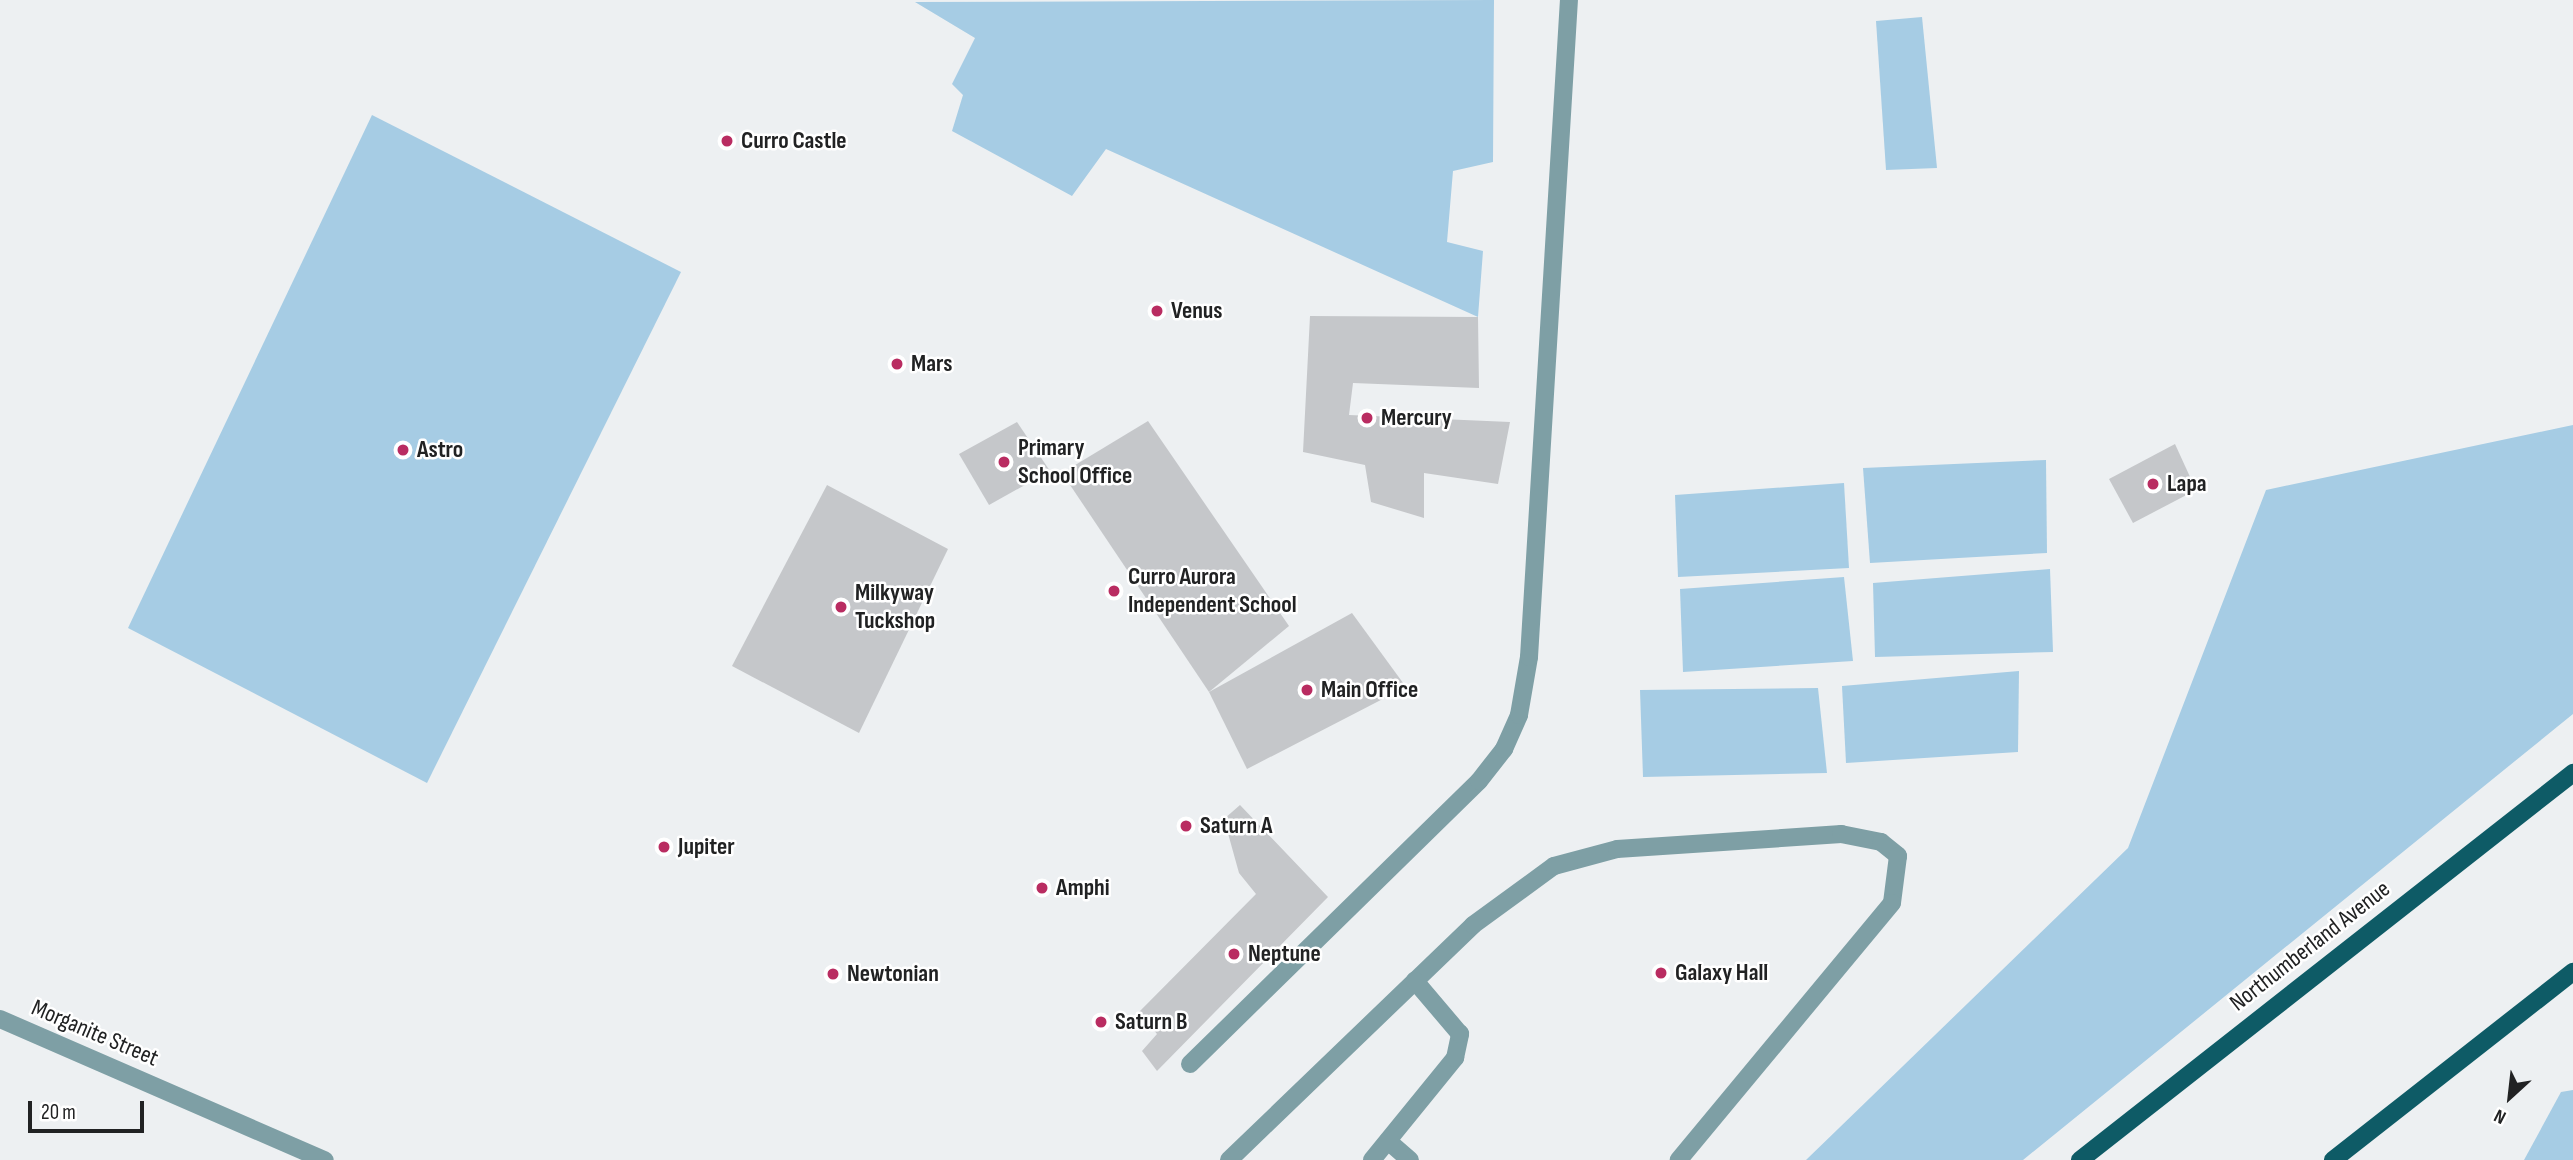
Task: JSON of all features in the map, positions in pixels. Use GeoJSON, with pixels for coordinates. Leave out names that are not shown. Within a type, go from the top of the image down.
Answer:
{"type":"FeatureCollection","features":[{"type":"Feature","properties":{"kind":"main road","name":"Northumberland Avenue"},"geometry":{"type":"LineString","coordinates":[[2080,1160],[2573,773]]}},
{"type":"Feature","properties":{"kind":"main road"},"geometry":{"type":"LineString","coordinates":[[2333,1160],[2573,972]]}},
{"type":"Feature","properties":{"kind":"street"},"geometry":{"type":"LineString","coordinates":[[1190,1064],[1479,781],[1504,749],[1519,715],[1529,657],[1569,0]]}},
{"type":"Feature","properties":{"kind":"street"},"geometry":{"type":"LineString","coordinates":[[1235,1158],[1415,981],[1521,885],[1554,866],[1630,848],[1842,834],[1881,842],[1898,856],[1892,903],[1679,1160]]}},
{"type":"Feature","properties":{"kind":"street"},"geometry":{"type":"LineString","coordinates":[[1373,1160],[1455,1058],[1460,1034],[1415,981]]}},
{"type":"Feature","properties":{"kind":"street","name":"Morganite Street"},"geometry":{"type":"LineString","coordinates":[[0,1019],[325,1160]]}},
{"type":"Feature","properties":{"kind":"street"},"geometry":{"type":"LineString","coordinates":[[1388,1142],[1410,1160]]}},
{"type":"Feature","properties":{"kind":"shaded area"},"geometry":{"type":"Polygon","coordinates":[[[1494,0],[1493,162],[1453,171],[1447,242],[1483,251],[1478,317],[1106,149],[1072,196],[952,131],[963,95],[952,84],[975,38],[915,2],[1494,0]]]}},
{"type":"Feature","properties":{"kind":"shaded area"},"geometry":{"type":"Polygon","coordinates":[[[1922,17],[1937,168],[1886,170],[1876,21],[1922,17]]]}},
{"type":"Feature","properties":{"kind":"shaded area","name":"Astro"},"geometry":{"type":"Polygon","coordinates":[[[372,115],[681,272],[427,783],[128,628],[372,115]]]}},
{"type":"Feature","properties":{"kind":"shaded area"},"geometry":{"type":"Polygon","coordinates":[[[2573,425],[2573,714],[2023,1160],[1806,1160],[2128,848],[2266,490],[2573,425]]]}},
{"type":"Feature","properties":{"kind":"shaded area"},"geometry":{"type":"Polygon","coordinates":[[[2046,460],[2047,553],[1870,563],[1863,468],[2046,460]]]}},
{"type":"Feature","properties":{"kind":"shaded area"},"geometry":{"type":"Polygon","coordinates":[[[1844,483],[1849,568],[1678,577],[1675,495],[1844,483]]]}},
{"type":"Feature","properties":{"kind":"shaded area"},"geometry":{"type":"Polygon","coordinates":[[[2050,569],[2053,652],[1875,657],[1873,583],[2050,569]]]}},
{"type":"Feature","properties":{"kind":"shaded area"},"geometry":{"type":"Polygon","coordinates":[[[1844,577],[1853,661],[1683,672],[1680,589],[1844,577]]]}},
{"type":"Feature","properties":{"kind":"shaded area"},"geometry":{"type":"Polygon","coordinates":[[[2019,671],[2018,752],[1846,763],[1842,686],[2019,671]]]}},
{"type":"Feature","properties":{"kind":"shaded area"},"geometry":{"type":"Polygon","coordinates":[[[1818,688],[1827,773],[1643,777],[1640,690],[1818,688]]]}},
{"type":"Feature","properties":{"kind":"shaded area"},"geometry":{"type":"Polygon","coordinates":[[[2573,1090],[2573,1160],[2524,1160],[2561,1092],[2573,1090]]]}},
{"type":"Feature","properties":{"kind":"building","name":"Mercury"},"geometry":{"type":"Polygon","coordinates":[[[1310,316],[1478,317],[1479,388],[1353,383],[1349,415],[1510,422],[1498,484],[1424,473],[1424,518],[1371,502],[1365,465],[1303,452],[1310,316]]]}},
{"type":"Feature","properties":{"kind":"building"},"geometry":{"type":"Polygon","coordinates":[[[1148,421],[1289,626],[1209,692],[1062,473],[1148,421]]]}},
{"type":"Feature","properties":{"kind":"building","name":"Primary School Office"},"geometry":{"type":"Polygon","coordinates":[[[1017,422],[1050,471],[989,505],[959,454],[1017,422]]]}},
{"type":"Feature","properties":{"kind":"building","name":"Lapa"},"geometry":{"type":"Polygon","coordinates":[[[2175,444],[2196,490],[2133,523],[2109,479],[2175,444]]]}},
{"type":"Feature","properties":{"kind":"building","name":"Milkyway Tuckshop"},"geometry":{"type":"Polygon","coordinates":[[[827,485],[948,549],[859,733],[732,666],[827,485]]]}},
{"type":"Feature","properties":{"kind":"building","name":"Main Office"},"geometry":{"type":"Polygon","coordinates":[[[1352,613],[1406,687],[1247,769],[1209,692],[1352,613]]]}},
{"type":"Feature","properties":{"kind":"building","name":"Neptune"},"geometry":{"type":"Polygon","coordinates":[[[1240,805],[1328,897],[1157,1071],[1142,1051],[1157,1034],[1139,1012],[1256,894],[1239,873],[1224,819],[1240,805]]]}},
{"type":"Feature","properties":{"kind":"place","name":"Curro Castle"},"geometry":{"type":"Point","coordinates":[727,141]}},
{"type":"Feature","properties":{"kind":"place","name":"Venus"},"geometry":{"type":"Point","coordinates":[1157,311]}},
{"type":"Feature","properties":{"kind":"place","name":"Mars"},"geometry":{"type":"Point","coordinates":[897,364]}},
{"type":"Feature","properties":{"kind":"place","name":"Mercury"},"geometry":{"type":"Point","coordinates":[1367,418]}},
{"type":"Feature","properties":{"kind":"place","name":"Astro"},"geometry":{"type":"Point","coordinates":[403,450]}},
{"type":"Feature","properties":{"kind":"place","name":"Primary School Office"},"geometry":{"type":"Point","coordinates":[1004,462]}},
{"type":"Feature","properties":{"kind":"place","name":"Lapa"},"geometry":{"type":"Point","coordinates":[2153,484]}},
{"type":"Feature","properties":{"kind":"place","name":"Curro Aurora Independent School"},"geometry":{"type":"Point","coordinates":[1114,591]}},
{"type":"Feature","properties":{"kind":"place","name":"Milkyway Tuckshop"},"geometry":{"type":"Point","coordinates":[841,607]}},
{"type":"Feature","properties":{"kind":"place","name":"Main Office"},"geometry":{"type":"Point","coordinates":[1307,690]}},
{"type":"Feature","properties":{"kind":"place","name":"Saturn A"},"geometry":{"type":"Point","coordinates":[1186,826]}},
{"type":"Feature","properties":{"kind":"place","name":"Jupiter"},"geometry":{"type":"Point","coordinates":[664,847]}},
{"type":"Feature","properties":{"kind":"place","name":"Amphi"},"geometry":{"type":"Point","coordinates":[1042,888]}},
{"type":"Feature","properties":{"kind":"place","name":"Neptune"},"geometry":{"type":"Point","coordinates":[1234,954]}},
{"type":"Feature","properties":{"kind":"place","name":"Galaxy Hall"},"geometry":{"type":"Point","coordinates":[1661,973]}},
{"type":"Feature","properties":{"kind":"place","name":"Newtonian"},"geometry":{"type":"Point","coordinates":[833,974]}},
{"type":"Feature","properties":{"kind":"place","name":"Saturn B"},"geometry":{"type":"Point","coordinates":[1101,1022]}}]}
